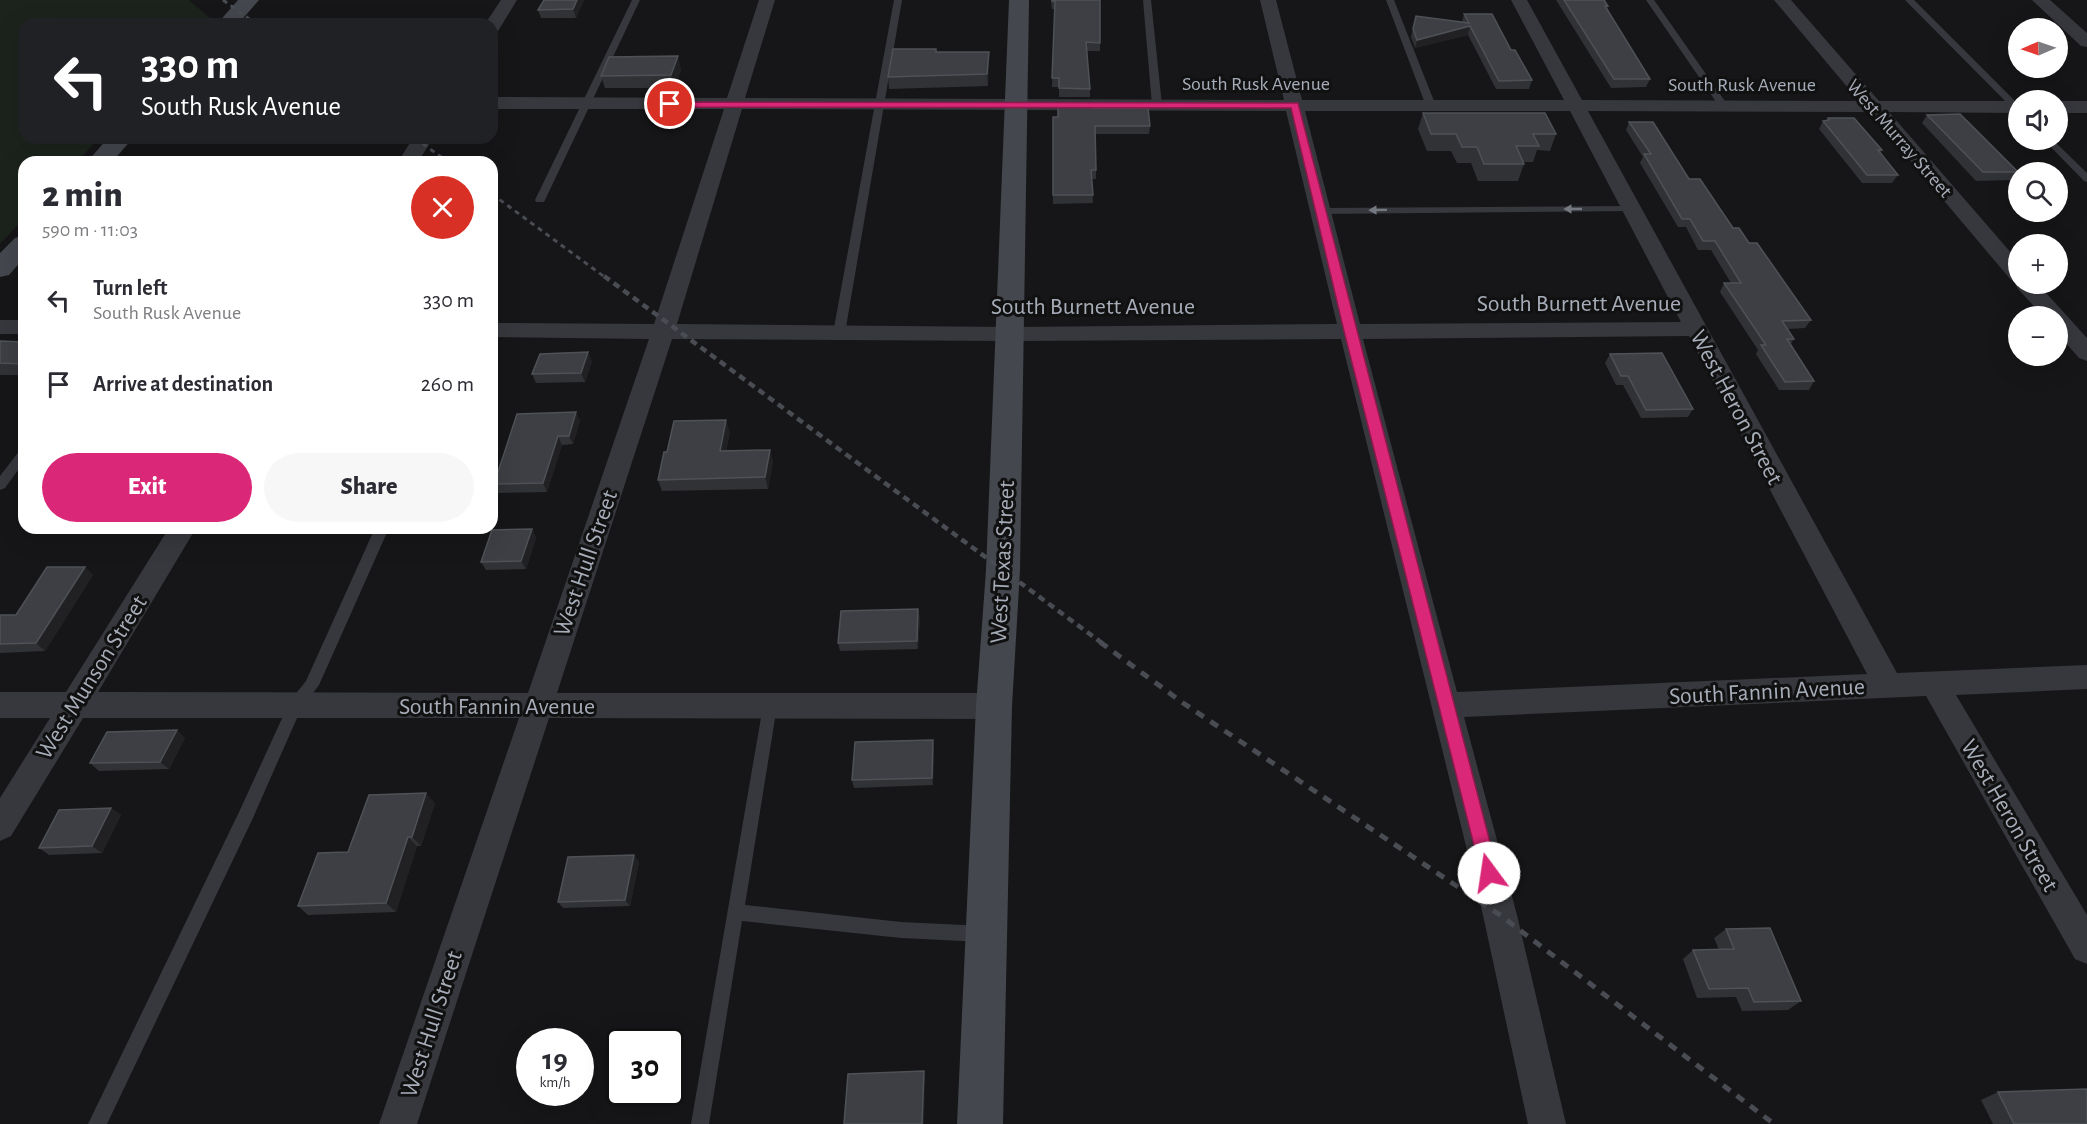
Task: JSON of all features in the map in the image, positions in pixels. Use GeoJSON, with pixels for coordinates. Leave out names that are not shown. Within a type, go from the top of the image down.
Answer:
{"type":"FeatureCollection","features":[{"type":"Feature","properties":{"kind":"street"},"geometry":{"type":"LineString","coordinates":[[232,18],[249,0]]}},
{"type":"Feature","properties":{"kind":"street"},"geometry":{"type":"LineString","coordinates":[[498,18],[509,0]]}},
{"type":"Feature","properties":{"kind":"street","name":"West Hull Street"},"geometry":{"type":"LineString","coordinates":[[398,1124],[663,332],[767,0]]}},
{"type":"Feature","properties":{"kind":"street","name":"West Texas Street"},"geometry":{"type":"LineString","coordinates":[[980,1124],[994,706],[1003,570],[1018,0]]}},
{"type":"Feature","properties":{"kind":"street"},"geometry":{"type":"LineString","coordinates":[[1268,0],[1350,331],[1500,915],[1547,1124]]}},
{"type":"Feature","properties":{"kind":"street","name":"West Heron Street"},"geometry":{"type":"LineString","coordinates":[[1519,0],[1888,686]]}},
{"type":"Feature","properties":{"kind":"street","name":"West Murray Street"},"geometry":{"type":"LineString","coordinates":[[1782,0],[1872,108],[2008,263]]}},
{"type":"Feature","properties":{"kind":"street"},"geometry":{"type":"LineString","coordinates":[[2040,0],[2087,42]]}},
{"type":"Feature","properties":{"kind":"street","name":"South Rusk Avenue"},"geometry":{"type":"LineString","coordinates":[[498,103],[2008,108]]}},
{"type":"Feature","properties":{"kind":"street"},"geometry":{"type":"LineString","coordinates":[[2068,107],[2087,107]]}},
{"type":"Feature","properties":{"kind":"street"},"geometry":{"type":"LineString","coordinates":[[104,156],[116,144]]}},
{"type":"Feature","properties":{"kind":"street"},"geometry":{"type":"LineString","coordinates":[[0,269],[18,250]]}},
{"type":"Feature","properties":{"kind":"street"},"geometry":{"type":"LineString","coordinates":[[2035,294],[2046,306]]}},
{"type":"Feature","properties":{"kind":"street"},"geometry":{"type":"LineString","coordinates":[[0,327],[18,327]]}},
{"type":"Feature","properties":{"kind":"street","name":"South Burnett Avenue"},"geometry":{"type":"LineString","coordinates":[[498,330],[1009,334],[1695,329]]}},
{"type":"Feature","properties":{"kind":"street"},"geometry":{"type":"LineString","coordinates":[[2068,331],[2087,353]]}},
{"type":"Feature","properties":{"kind":"street","name":"West Munson Street"},"geometry":{"type":"LineString","coordinates":[[0,826],[179,534]]}},
{"type":"Feature","properties":{"kind":"street","name":"South Fannin Avenue"},"geometry":{"type":"LineString","coordinates":[[1447,705],[2087,677]]}},
{"type":"Feature","properties":{"kind":"street","name":"West Heron Street"},"geometry":{"type":"LineString","coordinates":[[1934,684],[2087,947]]}},
{"type":"Feature","properties":{"kind":"street","name":"South Fannin Avenue"},"geometry":{"type":"LineString","coordinates":[[0,705],[994,706]]}},
{"type":"Feature","properties":{"kind":"lane"},"geometry":{"type":"LineString","coordinates":[[540,200],[636,0]]}},
{"type":"Feature","properties":{"kind":"lane"},"geometry":{"type":"LineString","coordinates":[[839,333],[898,0]]}},
{"type":"Feature","properties":{"kind":"lane"},"geometry":{"type":"LineString","coordinates":[[1147,0],[1157,105]]}},
{"type":"Feature","properties":{"kind":"lane"},"geometry":{"type":"LineString","coordinates":[[1390,0],[1431,106]]}},
{"type":"Feature","properties":{"kind":"lane"},"geometry":{"type":"LineString","coordinates":[[1650,0],[1724,107]]}},
{"type":"Feature","properties":{"kind":"lane"},"geometry":{"type":"LineString","coordinates":[[1909,0],[2008,98]]}},
{"type":"Feature","properties":{"kind":"lane"},"geometry":{"type":"LineString","coordinates":[[2058,150],[2087,179]]}},
{"type":"Feature","properties":{"kind":"lane"},"geometry":{"type":"LineString","coordinates":[[1320,211],[1631,209]]}},
{"type":"Feature","properties":{"kind":"lane"},"geometry":{"type":"LineString","coordinates":[[0,485],[18,461]]}},
{"type":"Feature","properties":{"kind":"lane"},"geometry":{"type":"LineString","coordinates":[[97,1124],[246,815],[295,705],[312,685],[379,534]]}},
{"type":"Feature","properties":{"kind":"lane"},"geometry":{"type":"LineString","coordinates":[[700,1124],[770,706]]}},
{"type":"Feature","properties":{"kind":"lane"},"geometry":{"type":"LineString","coordinates":[[735,912],[902,930],[986,934]]}},
{"type":"Feature","properties":{"kind":"shaded area"},"geometry":{"type":"Polygon","coordinates":[[[0,0],[189,0],[210,18],[18,18],[18,144],[94,144],[82,156],[18,156],[18,224],[0,244],[0,0]]]}},
{"type":"Feature","properties":{"kind":"building"},"geometry":{"type":"Polygon","coordinates":[[[544,0],[577,0],[573,9],[538,10],[544,0]]]}},
{"type":"Feature","properties":{"kind":"building"},"geometry":{"type":"Polygon","coordinates":[[[1052,0],[1100,0],[1100,43],[1086,42],[1090,89],[1059,88],[1059,78],[1052,78],[1055,1],[1052,0]]]}},
{"type":"Feature","properties":{"kind":"building"},"geometry":{"type":"Polygon","coordinates":[[[1564,0],[1604,0],[1608,6],[1605,6],[1650,79],[1614,79],[1564,0]]]}},
{"type":"Feature","properties":{"kind":"building"},"geometry":{"type":"Polygon","coordinates":[[[1464,14],[1492,14],[1511,50],[1515,50],[1532,80],[1499,81],[1470,26],[1417,40],[1413,29],[1416,16],[1469,23],[1464,14]]]}},
{"type":"Feature","properties":{"kind":"building"},"geometry":{"type":"Polygon","coordinates":[[[893,49],[989,52],[987,74],[888,77],[893,49]]]}},
{"type":"Feature","properties":{"kind":"building"},"geometry":{"type":"Polygon","coordinates":[[[678,56],[671,75],[601,76],[609,57],[678,56]]]}},
{"type":"Feature","properties":{"kind":"building"},"geometry":{"type":"Polygon","coordinates":[[[1058,104],[1092,104],[1092,108],[1148,108],[1150,126],[1095,126],[1096,170],[1091,170],[1093,195],[1053,195],[1053,117],[1058,117],[1058,104]]]}},
{"type":"Feature","properties":{"kind":"building"},"geometry":{"type":"Polygon","coordinates":[[[1423,113],[1545,113],[1556,134],[1533,134],[1539,146],[1516,146],[1524,164],[1484,164],[1477,147],[1462,147],[1456,134],[1431,134],[1423,113]]]}},
{"type":"Feature","properties":{"kind":"building"},"geometry":{"type":"Polygon","coordinates":[[[1960,114],[2008,162],[2008,172],[1983,172],[1927,115],[1960,114]]]}},
{"type":"Feature","properties":{"kind":"building"},"geometry":{"type":"Polygon","coordinates":[[[1828,118],[1854,118],[1882,150],[1878,150],[1898,175],[1867,175],[1823,121],[1829,120],[1828,118]]]}},
{"type":"Feature","properties":{"kind":"building"},"geometry":{"type":"Polygon","coordinates":[[[1629,122],[1653,122],[1689,179],[1700,179],[1733,228],[1739,228],[1749,243],[1757,243],[1811,320],[1782,321],[1794,339],[1787,339],[1814,381],[1785,382],[1761,345],[1766,345],[1724,283],[1741,283],[1715,241],[1703,241],[1690,219],[1682,219],[1644,154],[1651,154],[1629,122]]]}},
{"type":"Feature","properties":{"kind":"building"},"geometry":{"type":"Polygon","coordinates":[[[0,341],[18,342],[18,364],[0,363],[0,341]]]}},
{"type":"Feature","properties":{"kind":"building"},"geometry":{"type":"Polygon","coordinates":[[[588,352],[581,373],[532,374],[540,354],[588,352]]]}},
{"type":"Feature","properties":{"kind":"building"},"geometry":{"type":"Polygon","coordinates":[[[1662,353],[1693,409],[1646,410],[1628,376],[1621,376],[1610,354],[1662,353]]]}},
{"type":"Feature","properties":{"kind":"building"},"geometry":{"type":"Polygon","coordinates":[[[576,412],[569,436],[558,436],[543,483],[498,484],[498,472],[517,414],[576,412]]]}},
{"type":"Feature","properties":{"kind":"building"},"geometry":{"type":"Polygon","coordinates":[[[726,420],[720,451],[770,450],[765,477],[658,480],[674,421],[726,420]]]}},
{"type":"Feature","properties":{"kind":"building"},"geometry":{"type":"Polygon","coordinates":[[[532,529],[521,561],[481,562],[491,534],[498,534],[498,530],[532,529]]]}},
{"type":"Feature","properties":{"kind":"building"},"geometry":{"type":"Polygon","coordinates":[[[47,567],[85,567],[36,643],[0,644],[0,615],[16,615],[47,567]]]}},
{"type":"Feature","properties":{"kind":"building"},"geometry":{"type":"Polygon","coordinates":[[[918,609],[917,641],[838,643],[841,611],[918,609]]]}},
{"type":"Feature","properties":{"kind":"building"},"geometry":{"type":"Polygon","coordinates":[[[177,730],[160,762],[90,763],[107,732],[177,730]]]}},
{"type":"Feature","properties":{"kind":"building"},"geometry":{"type":"Polygon","coordinates":[[[933,740],[932,778],[852,780],[855,742],[933,740]]]}},
{"type":"Feature","properties":{"kind":"building"},"geometry":{"type":"Polygon","coordinates":[[[426,793],[412,837],[408,837],[386,903],[298,906],[318,853],[348,852],[369,795],[426,793]]]}},
{"type":"Feature","properties":{"kind":"building"},"geometry":{"type":"Polygon","coordinates":[[[111,808],[92,846],[39,848],[59,810],[111,808]]]}},
{"type":"Feature","properties":{"kind":"building"},"geometry":{"type":"Polygon","coordinates":[[[634,855],[625,900],[558,902],[568,857],[634,855]]]}},
{"type":"Feature","properties":{"kind":"building"},"geometry":{"type":"Polygon","coordinates":[[[1770,928],[1801,1001],[1754,1002],[1748,988],[1709,989],[1693,950],[1734,949],[1726,929],[1770,928]]]}},
{"type":"Feature","properties":{"kind":"building"},"geometry":{"type":"Polygon","coordinates":[[[924,1071],[922,1124],[844,1124],[848,1074],[924,1071]]]}},
{"type":"Feature","properties":{"kind":"building"},"geometry":{"type":"Polygon","coordinates":[[[2087,1089],[2087,1124],[2014,1124],[1998,1092],[2087,1089]]]}},
{"type":"Feature","properties":{"kind":"railway"},"geometry":{"type":"LineString","coordinates":[[223,0],[248,18]]}},
{"type":"Feature","properties":{"kind":"railway"},"geometry":{"type":"LineString","coordinates":[[423,144],[440,156]]}},
{"type":"Feature","properties":{"kind":"railway"},"geometry":{"type":"LineString","coordinates":[[498,198],[606,278]]}},
{"type":"Feature","properties":{"kind":"railway"},"geometry":{"type":"LineString","coordinates":[[604,276],[1102,643]]}},
{"type":"Feature","properties":{"kind":"railway"},"geometry":{"type":"LineString","coordinates":[[1100,642],[1183,703],[1500,915],[1774,1124]]}},
{"type":"Feature","properties":{"kind":"route"},"geometry":{"type":"LineString","coordinates":[[670,104],[1295,105],[1350,331],[1489,873]]}}]}
